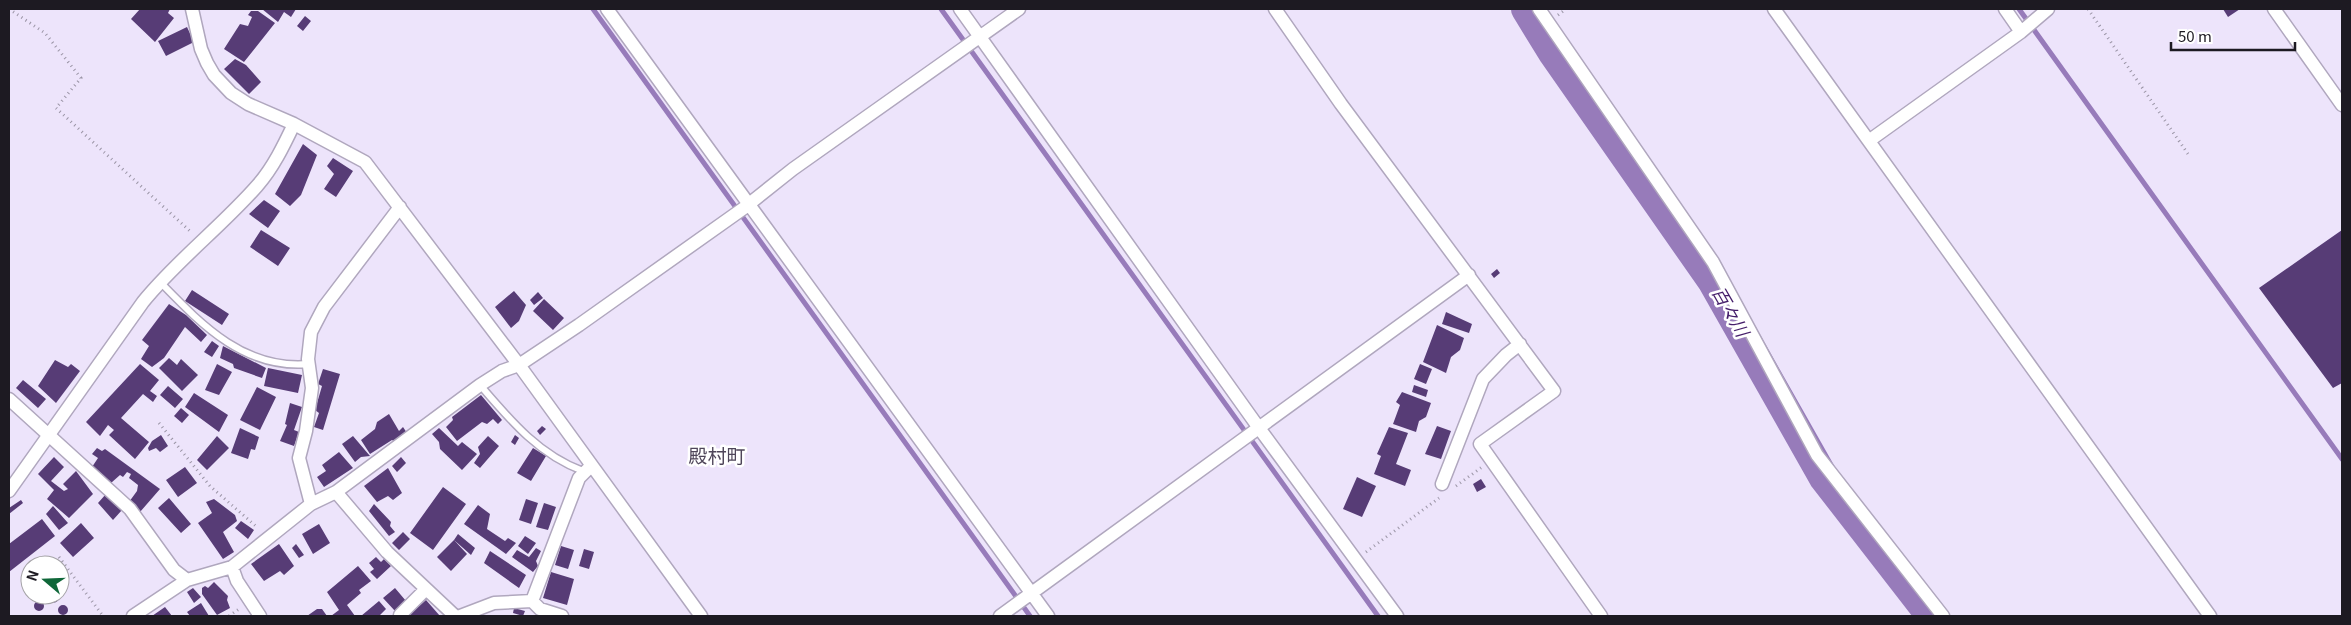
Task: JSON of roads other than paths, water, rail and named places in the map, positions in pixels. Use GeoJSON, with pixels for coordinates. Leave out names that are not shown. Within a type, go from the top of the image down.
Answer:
{"type":"FeatureCollection","features":[{"type":"Feature","properties":{"kind":"street"},"geometry":{"type":"LineString","coordinates":[[192,9],[201,49],[207,63],[221,84],[248,104],[294,124],[365,162],[519,365],[587,468],[701,616]]}},
{"type":"Feature","properties":{"kind":"street"},"geometry":{"type":"LineString","coordinates":[[608,9],[742,209],[1029,595],[1048,616]]}},
{"type":"Feature","properties":{"kind":"street"},"geometry":{"type":"LineString","coordinates":[[960,9],[977,39],[1257,430],[1356,559],[1397,616]]}},
{"type":"Feature","properties":{"kind":"street"},"geometry":{"type":"LineString","coordinates":[[133,616],[187,580],[232,567],[268,536],[311,504],[336,492],[502,371],[519,365],[742,209],[793,169],[1019,9]]}},
{"type":"Feature","properties":{"kind":"street"},"geometry":{"type":"LineString","coordinates":[[1275,9],[1341,104],[1554,391],[1480,444]]}},
{"type":"Feature","properties":{"kind":"street"},"geometry":{"type":"LineString","coordinates":[[1539,9],[1713,262],[1817,455],[1943,616]]}},
{"type":"Feature","properties":{"kind":"street"},"geometry":{"type":"LineString","coordinates":[[1774,9],[1870,140],[2210,616]]}},
{"type":"Feature","properties":{"kind":"street"},"geometry":{"type":"LineString","coordinates":[[2005,9],[2021,32]]}},
{"type":"Feature","properties":{"kind":"street"},"geometry":{"type":"LineString","coordinates":[[1870,140],[2021,32],[2048,9]]}},
{"type":"Feature","properties":{"kind":"street"},"geometry":{"type":"LineString","coordinates":[[2274,9],[2342,105]]}},
{"type":"Feature","properties":{"kind":"street"},"geometry":{"type":"LineString","coordinates":[[9,492],[160,282],[257,187],[281,151],[294,124]]}},
{"type":"Feature","properties":{"kind":"street"},"geometry":{"type":"LineString","coordinates":[[311,504],[299,458],[306,431],[312,388],[308,343],[315,321],[400,207]]}},
{"type":"Feature","properties":{"kind":"street"},"geometry":{"type":"LineString","coordinates":[[1000,616],[1469,275]]}},
{"type":"Feature","properties":{"kind":"street"},"geometry":{"type":"LineString","coordinates":[[1445,490],[1463,431],[1483,379],[1520,344]]}},
{"type":"Feature","properties":{"kind":"street"},"geometry":{"type":"LineString","coordinates":[[9,399],[130,509],[174,570],[187,580]]}},
{"type":"Feature","properties":{"kind":"street"},"geometry":{"type":"LineString","coordinates":[[1463,431],[1480,444],[1490,461],[1601,616]]}},
{"type":"Feature","properties":{"kind":"street"},"geometry":{"type":"LineString","coordinates":[[532,601],[578,478],[587,468]]}},
{"type":"Feature","properties":{"kind":"street"},"geometry":{"type":"LineString","coordinates":[[336,492],[387,552],[455,616]]}},
{"type":"Feature","properties":{"kind":"street"},"geometry":{"type":"LineString","coordinates":[[232,567],[237,581],[260,616]]}},
{"type":"Feature","properties":{"kind":"street"},"geometry":{"type":"LineString","coordinates":[[402,616],[400,615],[426,589]]}},
{"type":"Feature","properties":{"kind":"street"},"geometry":{"type":"LineString","coordinates":[[460,616],[494,603],[532,601],[540,609],[562,616]]}},
{"type":"Feature","properties":{"kind":"lane"},"geometry":{"type":"LineString","coordinates":[[160,282],[198,322],[217,337],[262,359],[296,366],[309,364]]}},
{"type":"Feature","properties":{"kind":"lane"},"geometry":{"type":"LineString","coordinates":[[480,386],[531,440],[557,459],[587,468]]}},
{"type":"Feature","properties":{"kind":"waterway"},"geometry":{"type":"LineString","coordinates":[[593,9],[1030,616]]}},
{"type":"Feature","properties":{"kind":"waterway"},"geometry":{"type":"LineString","coordinates":[[941,9],[1378,616]]}},
{"type":"Feature","properties":{"kind":"waterway","name":"百々川"},"geometry":{"type":"LineString","coordinates":[[1526,9],[1553,53],[1713,282],[1824,478],[1931,616]]}},
{"type":"Feature","properties":{"kind":"waterway"},"geometry":{"type":"LineString","coordinates":[[2019,9],[2342,459]]}},
{"type":"Feature","properties":{"kind":"district","name":"殿村町"},"geometry":{"type":"Point","coordinates":[717,456]}}]}
